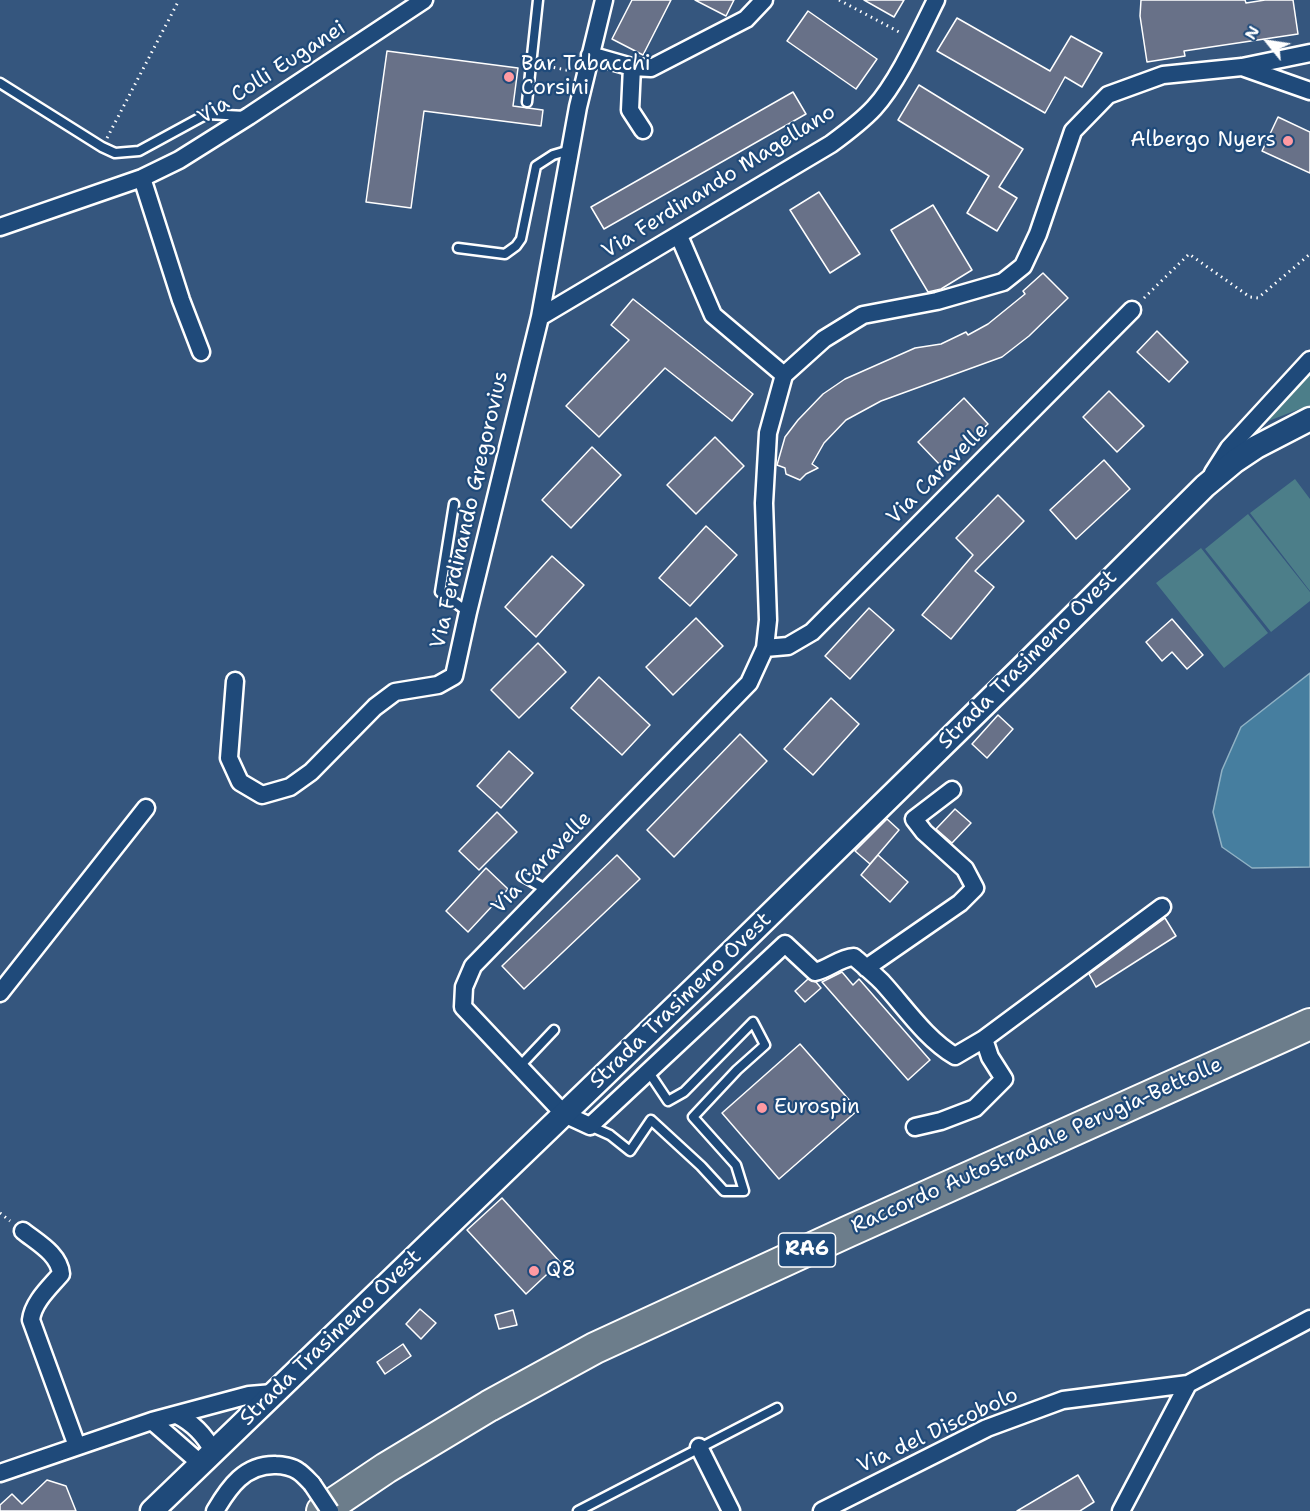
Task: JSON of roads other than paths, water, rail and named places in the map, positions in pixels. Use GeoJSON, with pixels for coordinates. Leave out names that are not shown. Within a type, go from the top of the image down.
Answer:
{"type":"FeatureCollection","features":[{"type":"Feature","properties":{"kind":"highway","name":"Raccordo Autostradale Perugia-Bettolle"},"geometry":{"type":"LineString","coordinates":[[317,1497],[386,1468],[595,1348],[1310,1024]]}},
{"type":"Feature","properties":{"kind":"highway","name":"RA6"},"geometry":{"type":"LineString","coordinates":[[357,1511],[500,1421],[607,1362],[1310,1044]]}},
{"type":"Feature","properties":{"kind":"main road","name":"Strada Trasimeno Ovest"},"geometry":{"type":"LineString","coordinates":[[152,1511],[1014,676],[1205,486],[1234,461],[1256,447],[1309,421]]}},
{"type":"Feature","properties":{"kind":"street","name":"Via Colli Euganei"},"geometry":{"type":"LineString","coordinates":[[0,227],[142,178],[179,160],[424,0]]}},
{"type":"Feature","properties":{"kind":"street","name":"Via Ferdinando Gregorovius"},"geometry":{"type":"LineString","coordinates":[[235,681],[229,758],[240,782],[262,795],[290,787],[310,772],[375,707],[395,692],[438,685],[454,676],[540,317],[590,55],[604,0]]}},
{"type":"Feature","properties":{"kind":"street"},"geometry":{"type":"LineString","coordinates":[[590,55],[632,68],[651,68],[746,18],[764,0]]}},
{"type":"Feature","properties":{"kind":"street","name":"Via Ferdinando Magellano"},"geometry":{"type":"LineString","coordinates":[[540,317],[831,144],[867,114],[886,92],[936,0]]}},
{"type":"Feature","properties":{"kind":"street"},"geometry":{"type":"LineString","coordinates":[[679,236],[712,315],[784,375],[824,339],[863,315],[937,301],[1003,282],[1023,266],[1038,234],[1073,131],[1108,95],[1163,75],[1242,67],[1310,52]]}},
{"type":"Feature","properties":{"kind":"street"},"geometry":{"type":"LineString","coordinates":[[1242,67],[1310,91]]}},
{"type":"Feature","properties":{"kind":"street"},"geometry":{"type":"LineString","coordinates":[[632,68],[630,110],[643,129]]}},
{"type":"Feature","properties":{"kind":"street"},"geometry":{"type":"LineString","coordinates":[[142,178],[181,300],[201,352]]}},
{"type":"Feature","properties":{"kind":"street","name":"Via Caravelle"},"geometry":{"type":"LineString","coordinates":[[765,648],[788,646],[812,632],[1132,310]]}},
{"type":"Feature","properties":{"kind":"street"},"geometry":{"type":"LineString","coordinates":[[1205,486],[1229,448],[1310,360]]}},
{"type":"Feature","properties":{"kind":"street","name":"Via Caravelle"},"geometry":{"type":"LineString","coordinates":[[564,1114],[463,1007],[464,987],[473,966],[749,683],[765,648],[768,620],[764,503],[768,433],[784,375]]}},
{"type":"Feature","properties":{"kind":"street"},"geometry":{"type":"LineString","coordinates":[[866,968],[960,903],[975,888],[965,869],[924,832],[914,819],[952,790]]}},
{"type":"Feature","properties":{"kind":"street"},"geometry":{"type":"LineString","coordinates":[[0,993],[146,808]]}},
{"type":"Feature","properties":{"kind":"street"},"geometry":{"type":"LineString","coordinates":[[564,1114],[590,1126],[785,944],[815,972],[825,970],[844,958],[854,957],[880,981],[922,1028],[945,1050],[955,1056],[984,1040],[1162,907]]}},
{"type":"Feature","properties":{"kind":"street"},"geometry":{"type":"LineString","coordinates":[[915,1127],[941,1121],[975,1108],[1004,1079],[990,1057],[984,1040]]}},
{"type":"Feature","properties":{"kind":"street"},"geometry":{"type":"LineString","coordinates":[[23,1231],[56,1258],[60,1266],[61,1274],[38,1302],[31,1320],[77,1446]]}},
{"type":"Feature","properties":{"kind":"street","name":"Via del Discobolo"},"geometry":{"type":"LineString","coordinates":[[822,1511],[987,1428],[1063,1400],[1188,1384],[1310,1319]]}},
{"type":"Feature","properties":{"kind":"street"},"geometry":{"type":"LineString","coordinates":[[1121,1511],[1188,1384]]}},
{"type":"Feature","properties":{"kind":"street"},"geometry":{"type":"LineString","coordinates":[[0,1473],[152,1421],[249,1395],[273,1393]]}},
{"type":"Feature","properties":{"kind":"street"},"geometry":{"type":"LineString","coordinates":[[177,1415],[188,1420],[201,1432],[207,1457]]}},
{"type":"Feature","properties":{"kind":"street"},"geometry":{"type":"LineString","coordinates":[[152,1421],[207,1457]]}},
{"type":"Feature","properties":{"kind":"street"},"geometry":{"type":"LineString","coordinates":[[699,1447],[731,1511]]}},
{"type":"Feature","properties":{"kind":"street"},"geometry":{"type":"LineString","coordinates":[[215,1511],[226,1492],[240,1477],[265,1465],[297,1469],[330,1511]]}},
{"type":"Feature","properties":{"kind":"lane"},"geometry":{"type":"LineString","coordinates":[[527,102],[538,0]]}},
{"type":"Feature","properties":{"kind":"lane"},"geometry":{"type":"LineString","coordinates":[[0,83],[115,153],[139,152],[207,114],[249,116]]}},
{"type":"Feature","properties":{"kind":"lane"},"geometry":{"type":"LineString","coordinates":[[458,248],[505,254],[511,251],[521,239],[536,166],[553,155],[571,150]]}},
{"type":"Feature","properties":{"kind":"lane"},"geometry":{"type":"LineString","coordinates":[[454,504],[440,592],[468,612]]}},
{"type":"Feature","properties":{"kind":"lane"},"geometry":{"type":"LineString","coordinates":[[522,876],[547,890]]}},
{"type":"Feature","properties":{"kind":"lane"},"geometry":{"type":"LineString","coordinates":[[590,1126],[610,1135],[630,1151],[651,1120],[701,1166],[724,1191],[744,1191],[736,1165],[693,1117],[737,1070],[765,1045],[753,1022],[684,1092],[668,1101],[648,1071]]}},
{"type":"Feature","properties":{"kind":"lane"},"geometry":{"type":"LineString","coordinates":[[519,1067],[554,1030]]}},
{"type":"Feature","properties":{"kind":"lane"},"geometry":{"type":"LineString","coordinates":[[578,1511],[777,1408]]}},
{"type":"Feature","properties":{"kind":"water"},"geometry":{"type":"Polygon","coordinates":[[[1310,673],[1310,867],[1252,868],[1222,847],[1213,812],[1222,770],[1241,727],[1310,673]]]}},
{"type":"Feature","properties":{"kind":"place","name":"Bar Tabacchi Corsini"},"geometry":{"type":"Point","coordinates":[509,77]}},
{"type":"Feature","properties":{"kind":"place","name":"Albergo Nyers"},"geometry":{"type":"Point","coordinates":[1288,141]}},
{"type":"Feature","properties":{"kind":"place","name":"Eurospin"},"geometry":{"type":"Point","coordinates":[762,1108]}},
{"type":"Feature","properties":{"kind":"place","name":"Q8"},"geometry":{"type":"Point","coordinates":[534,1271]}}]}
